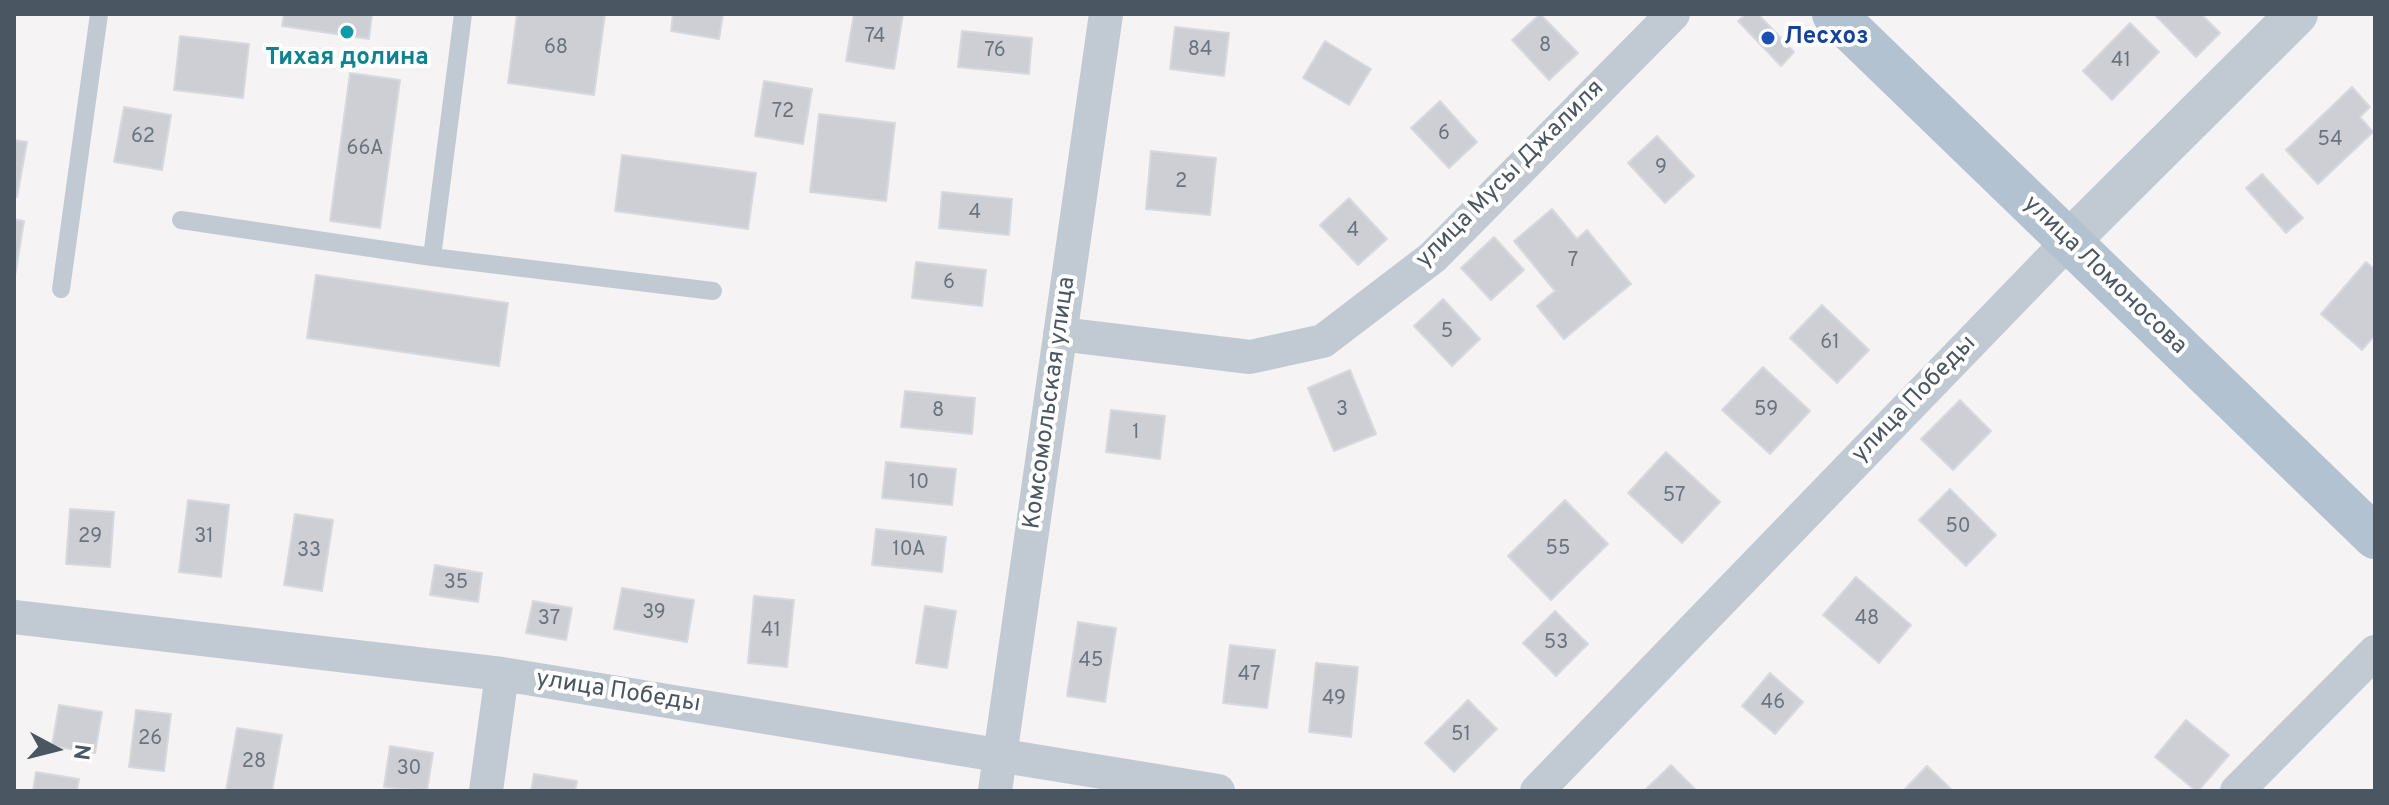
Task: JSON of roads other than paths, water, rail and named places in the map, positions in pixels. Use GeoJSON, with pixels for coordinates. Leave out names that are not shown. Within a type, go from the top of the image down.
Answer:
{"type":"FeatureCollection","features":[{"type":"Feature","properties":{"kind":"main road","name":"улица Ломоносова"},"geometry":{"type":"LineString","coordinates":[[1834,14],[2375,537]]}},
{"type":"Feature","properties":{"kind":"street","name":"Комсомольская улица"},"geometry":{"type":"LineString","coordinates":[[995,791],[1106,14]]}},
{"type":"Feature","properties":{"kind":"street","name":"улица Мусы Джалиля"},"geometry":{"type":"LineString","coordinates":[[1060,334],[1250,357],[1323,341],[1433,257],[1673,14]]}},
{"type":"Feature","properties":{"kind":"street","name":"улица Победы"},"geometry":{"type":"LineString","coordinates":[[1537,791],[2068,242],[2297,14]]}},
{"type":"Feature","properties":{"kind":"street","name":"улица Победы"},"geometry":{"type":"LineString","coordinates":[[14,617],[502,674],[1218,791]]}},
{"type":"Feature","properties":{"kind":"street"},"geometry":{"type":"LineString","coordinates":[[2237,791],[2375,652]]}},
{"type":"Feature","properties":{"kind":"street"},"geometry":{"type":"LineString","coordinates":[[486,791],[502,674]]}},
{"type":"Feature","properties":{"kind":"lane"},"geometry":{"type":"LineString","coordinates":[[61,289],[99,14]]}},
{"type":"Feature","properties":{"kind":"lane"},"geometry":{"type":"LineString","coordinates":[[432,257],[463,14]]}},
{"type":"Feature","properties":{"kind":"lane"},"geometry":{"type":"LineString","coordinates":[[181,220],[432,257],[713,291]]}},
{"type":"Feature","properties":{"kind":"place","name":"Тихая долина"},"geometry":{"type":"Point","coordinates":[347,32]}},
{"type":"Feature","properties":{"kind":"place","name":"Лесхоз"},"geometry":{"type":"Point","coordinates":[1768,38]}}]}
